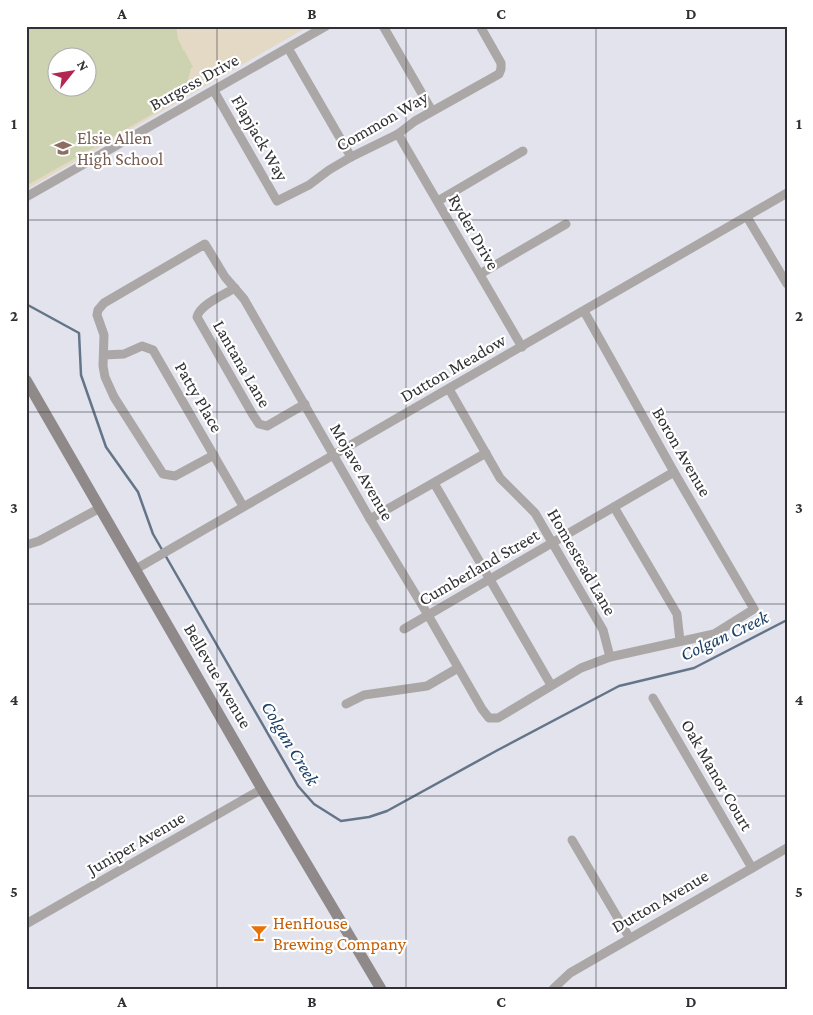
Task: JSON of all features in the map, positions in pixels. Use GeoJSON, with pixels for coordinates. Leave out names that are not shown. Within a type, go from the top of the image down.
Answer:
{"type":"FeatureCollection","features":[{"type":"Feature","properties":{"kind":"street","name":"Burgess Drive"},"geometry":{"type":"LineString","coordinates":[[26,197],[326,26]]}},
{"type":"Feature","properties":{"kind":"street"},"geometry":{"type":"LineString","coordinates":[[382,26],[432,111]]}},
{"type":"Feature","properties":{"kind":"street","name":"Common Way"},"geometry":{"type":"LineString","coordinates":[[277,201],[309,185],[351,157],[398,134],[415,121],[494,77],[501,69],[501,63],[480,26]]}},
{"type":"Feature","properties":{"kind":"street"},"geometry":{"type":"LineString","coordinates":[[288,48],[351,157]]}},
{"type":"Feature","properties":{"kind":"street","name":"Flapjack Way"},"geometry":{"type":"LineString","coordinates":[[214,91],[277,201]]}},
{"type":"Feature","properties":{"kind":"street","name":"Ryder Drive"},"geometry":{"type":"LineString","coordinates":[[398,134],[522,347]]}},
{"type":"Feature","properties":{"kind":"street"},"geometry":{"type":"LineString","coordinates":[[438,201],[523,151]]}},
{"type":"Feature","properties":{"kind":"street","name":"Dutton Meadow"},"geometry":{"type":"LineString","coordinates":[[136,568],[312,466],[334,456],[787,193]]}},
{"type":"Feature","properties":{"kind":"street"},"geometry":{"type":"LineString","coordinates":[[747,217],[787,284]]}},
{"type":"Feature","properties":{"kind":"street"},"geometry":{"type":"LineString","coordinates":[[480,274],[566,224]]}},
{"type":"Feature","properties":{"kind":"street","name":"Mojave Avenue"},"geometry":{"type":"LineString","coordinates":[[104,355],[104,335],[97,315],[101,306],[205,244],[225,277],[244,299],[370,519],[489,718],[498,718],[551,685]]}},
{"type":"Feature","properties":{"kind":"street","name":"Lantana Lane"},"geometry":{"type":"LineString","coordinates":[[235,288],[202,308],[197,317],[253,415],[259,424],[267,426],[305,404]]}},
{"type":"Feature","properties":{"kind":"street","name":"Boron Avenue"},"geometry":{"type":"LineString","coordinates":[[584,311],[674,472],[754,609],[714,634],[680,641]]}},
{"type":"Feature","properties":{"kind":"street","name":"Patty Place"},"geometry":{"type":"LineString","coordinates":[[104,355],[124,354],[142,346],[154,350],[243,506]]}},
{"type":"Feature","properties":{"kind":"street"},"geometry":{"type":"LineString","coordinates":[[104,355],[103,366],[109,386],[163,474],[175,476],[214,454]]}},
{"type":"Feature","properties":{"kind":"street","name":"Bellevue Avenue"},"geometry":{"type":"LineString","coordinates":[[28,386],[136,568],[262,789],[381,989]]}},
{"type":"Feature","properties":{"kind":"street","name":"Homestead Lane"},"geometry":{"type":"LineString","coordinates":[[449,389],[500,478],[535,512],[603,630],[610,657]]}},
{"type":"Feature","properties":{"kind":"street"},"geometry":{"type":"LineString","coordinates":[[370,519],[486,453]]}},
{"type":"Feature","properties":{"kind":"street","name":"Cumberland Street"},"geometry":{"type":"LineString","coordinates":[[404,629],[674,472]]}},
{"type":"Feature","properties":{"kind":"street"},"geometry":{"type":"LineString","coordinates":[[434,483],[551,685],[581,668],[610,657],[680,641],[677,614],[614,507]]}},
{"type":"Feature","properties":{"kind":"street"},"geometry":{"type":"LineString","coordinates":[[26,545],[39,541],[100,508]]}},
{"type":"Feature","properties":{"kind":"street"},"geometry":{"type":"LineString","coordinates":[[346,704],[364,695],[427,686],[458,668]]}},
{"type":"Feature","properties":{"kind":"street","name":"Oak Manor Court"},"geometry":{"type":"LineString","coordinates":[[653,698],[752,868]]}},
{"type":"Feature","properties":{"kind":"street","name":"Juniper Avenue"},"geometry":{"type":"LineString","coordinates":[[26,924],[262,789]]}},
{"type":"Feature","properties":{"kind":"street"},"geometry":{"type":"LineString","coordinates":[[572,840],[629,937]]}},
{"type":"Feature","properties":{"kind":"street","name":"Dutton Avenue"},"geometry":{"type":"LineString","coordinates":[[553,989],[570,973],[629,937],[787,848]]}},
{"type":"Feature","properties":{"kind":"shaded area","name":"Elsie Allen High School"},"geometry":{"type":"Polygon","coordinates":[[[26,26],[309,26],[26,190],[26,26]]]}},
{"type":"Feature","properties":{"kind":"green space","name":"Elsie Allen High School"},"geometry":{"type":"Polygon","coordinates":[[[26,26],[176,26],[178,39],[183,49],[181,50],[184,50],[193,67],[191,68],[184,96],[26,186],[26,26]]]}},
{"type":"Feature","properties":{"kind":"waterway","name":"Colgan Creek"},"geometry":{"type":"LineString","coordinates":[[26,304],[79,333],[81,375],[106,447],[138,492],[153,534],[298,786],[314,804],[341,821],[369,817],[387,811],[619,686],[694,668],[787,620]]}},
{"type":"Feature","properties":{"kind":"place","name":"Elsie Allen High School"},"geometry":{"type":"Point","coordinates":[63,148]}},
{"type":"Feature","properties":{"kind":"place","name":"HenHouse Brewing Company"},"geometry":{"type":"Point","coordinates":[259,933]}}]}
